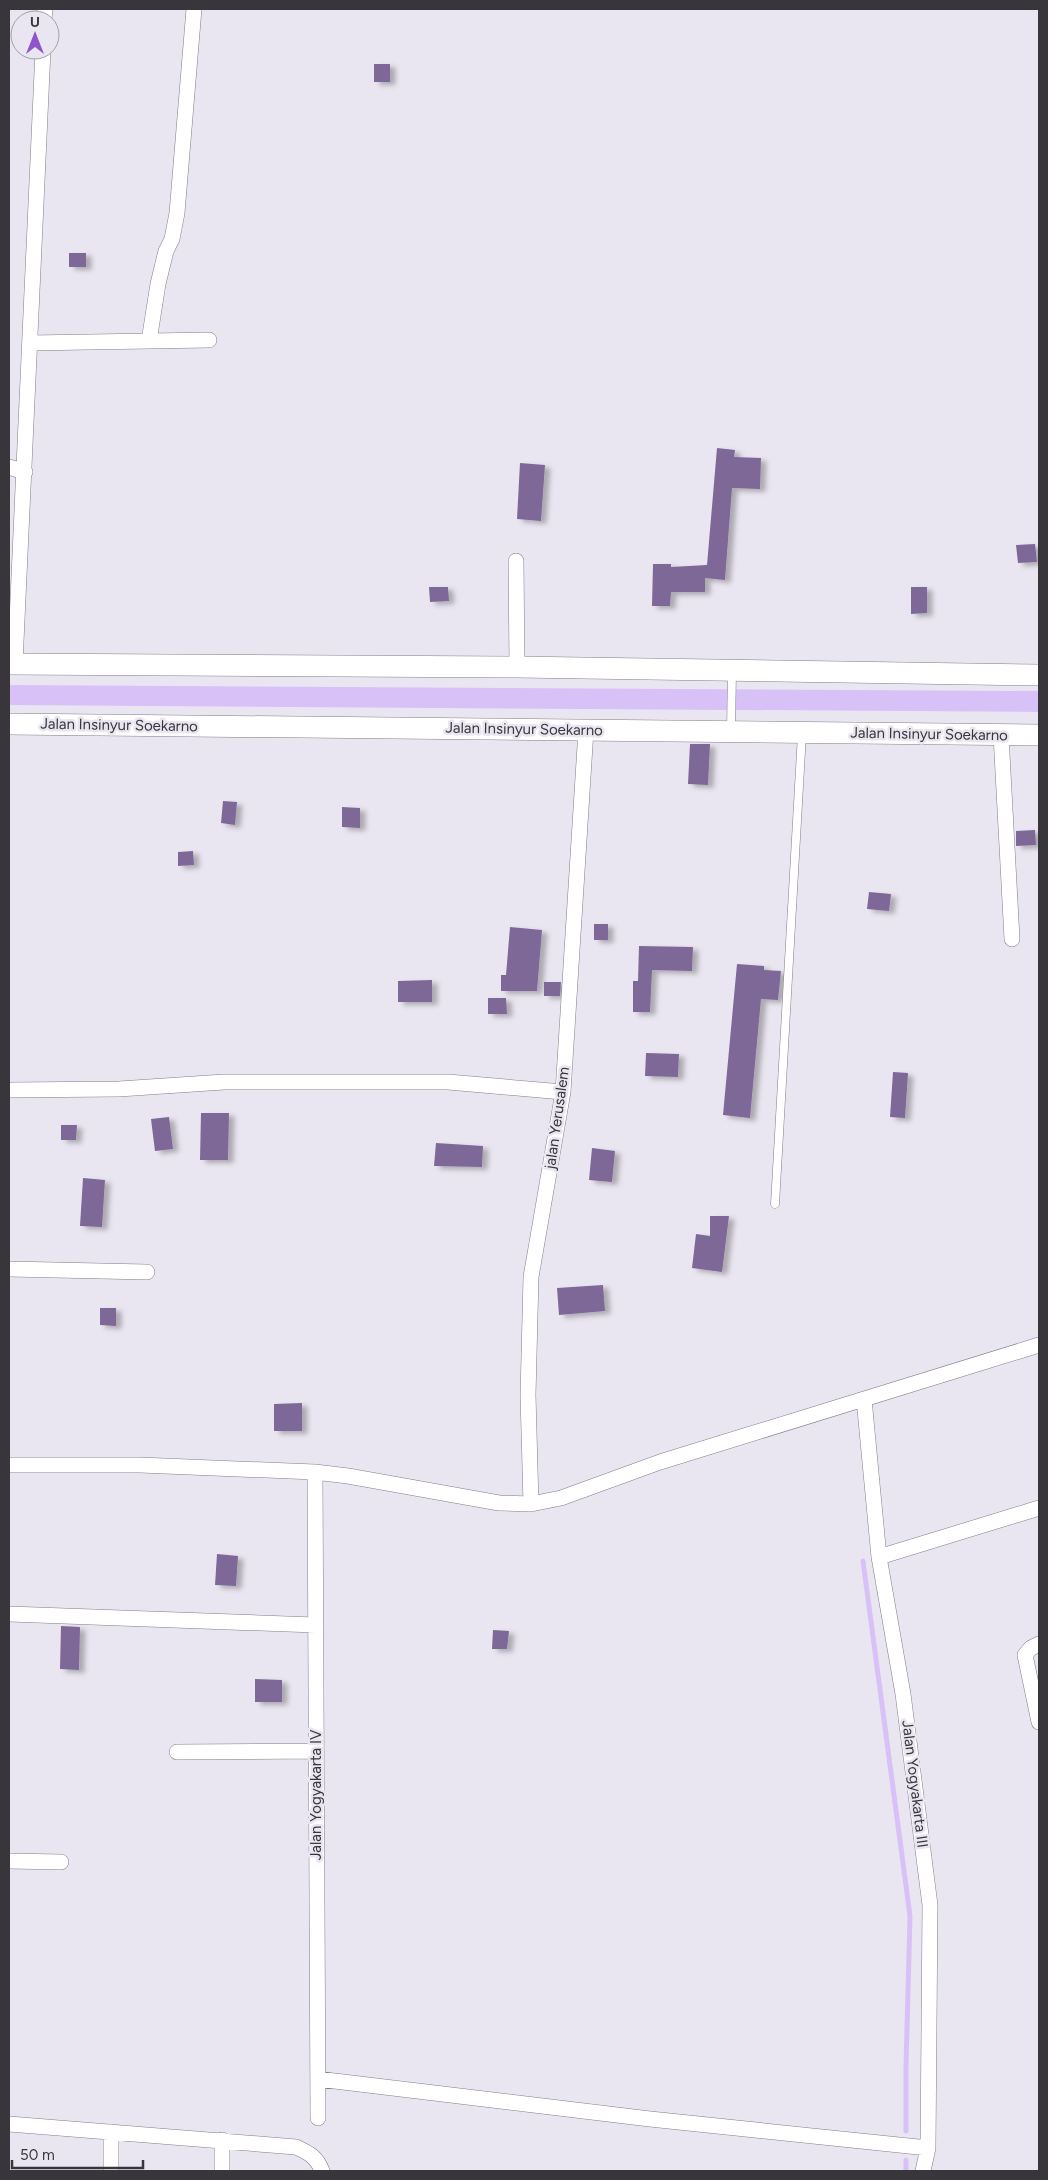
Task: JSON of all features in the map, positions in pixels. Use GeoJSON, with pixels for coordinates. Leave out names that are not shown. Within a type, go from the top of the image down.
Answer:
{"type":"FeatureCollection","features":[{"type":"Feature","properties":{"kind":"street"},"geometry":{"type":"LineString","coordinates":[[150,341],[158,284],[178,213],[194,9]]}},
{"type":"Feature","properties":{"kind":"street"},"geometry":{"type":"LineString","coordinates":[[43,60],[25,472],[12,664],[517,667],[732,680],[1039,675]]}},
{"type":"Feature","properties":{"kind":"street"},"geometry":{"type":"LineString","coordinates":[[30,343],[209,340]]}},
{"type":"Feature","properties":{"kind":"street"},"geometry":{"type":"LineString","coordinates":[[9,467],[25,472]]}},
{"type":"Feature","properties":{"kind":"street"},"geometry":{"type":"LineString","coordinates":[[516,561],[517,667]]}},
{"type":"Feature","properties":{"kind":"street","name":"Jalan Insinyur Soekarno"},"geometry":{"type":"LineString","coordinates":[[9,724],[1039,735]]}},
{"type":"Feature","properties":{"kind":"street","name":"jalan Yerusalem"},"geometry":{"type":"LineString","coordinates":[[531,1504],[528,1395],[531,1277],[563,1092],[586,730]]}},
{"type":"Feature","properties":{"kind":"street"},"geometry":{"type":"LineString","coordinates":[[1001,735],[1012,939]]}},
{"type":"Feature","properties":{"kind":"street"},"geometry":{"type":"LineString","coordinates":[[9,1090],[119,1089],[224,1082],[448,1082],[563,1092]]}},
{"type":"Feature","properties":{"kind":"street"},"geometry":{"type":"LineString","coordinates":[[9,1269],[147,1272]]}},
{"type":"Feature","properties":{"kind":"street"},"geometry":{"type":"LineString","coordinates":[[9,1464],[140,1465],[315,1472],[348,1476],[491,1502],[531,1504],[560,1498],[660,1462],[1039,1345]]}},
{"type":"Feature","properties":{"kind":"street","name":"Jalan Yogyakarta III"},"geometry":{"type":"LineString","coordinates":[[864,1399],[879,1557],[903,1694],[930,1904],[928,2148],[923,2171]]}},
{"type":"Feature","properties":{"kind":"street","name":"Jalan Yogyakarta IV"},"geometry":{"type":"LineString","coordinates":[[315,1472],[318,2118]]}},
{"type":"Feature","properties":{"kind":"street"},"geometry":{"type":"LineString","coordinates":[[879,1557],[1039,1508]]}},
{"type":"Feature","properties":{"kind":"street"},"geometry":{"type":"LineString","coordinates":[[9,1614],[315,1625]]}},
{"type":"Feature","properties":{"kind":"street"},"geometry":{"type":"LineString","coordinates":[[1039,1644],[1030,1648],[1025,1655],[1039,1722]]}},
{"type":"Feature","properties":{"kind":"street"},"geometry":{"type":"LineString","coordinates":[[177,1752],[315,1751]]}},
{"type":"Feature","properties":{"kind":"street"},"geometry":{"type":"LineString","coordinates":[[9,1861],[61,1862]]}},
{"type":"Feature","properties":{"kind":"street"},"geometry":{"type":"LineString","coordinates":[[318,2079],[660,2120],[928,2148]]}},
{"type":"Feature","properties":{"kind":"street"},"geometry":{"type":"LineString","coordinates":[[9,2124],[296,2147],[309,2153],[319,2162],[322,2171]]}},
{"type":"Feature","properties":{"kind":"street"},"geometry":{"type":"LineString","coordinates":[[111,2132],[111,2171]]}},
{"type":"Feature","properties":{"kind":"street"},"geometry":{"type":"LineString","coordinates":[[222,2140],[222,2171]]}},
{"type":"Feature","properties":{"kind":"lane"},"geometry":{"type":"LineString","coordinates":[[731,732],[732,680]]}},
{"type":"Feature","properties":{"kind":"lane"},"geometry":{"type":"LineString","coordinates":[[775,1204],[802,732]]}},
{"type":"Feature","properties":{"kind":"shaded area"},"geometry":{"type":"Polygon","coordinates":[[[9,685],[1039,691],[1039,712],[9,705],[9,685]]]}},
{"type":"Feature","properties":{"kind":"building"},"geometry":{"type":"Polygon","coordinates":[[[374,64],[390,64],[390,82],[374,82],[374,64]]]}},
{"type":"Feature","properties":{"kind":"building"},"geometry":{"type":"Polygon","coordinates":[[[69,253],[86,253],[86,267],[69,267],[69,253]]]}},
{"type":"Feature","properties":{"kind":"building"},"geometry":{"type":"Polygon","coordinates":[[[717,448],[735,450],[734,457],[761,458],[760,489],[732,488],[725,580],[705,578],[705,592],[671,592],[670,606],[652,606],[653,564],[671,564],[671,567],[707,565],[717,448]]]}},
{"type":"Feature","properties":{"kind":"building"},"geometry":{"type":"Polygon","coordinates":[[[520,463],[545,465],[541,521],[517,519],[520,463]]]}},
{"type":"Feature","properties":{"kind":"building"},"geometry":{"type":"Polygon","coordinates":[[[1035,544],[1037,562],[1018,563],[1016,545],[1035,544]]]}},
{"type":"Feature","properties":{"kind":"building"},"geometry":{"type":"Polygon","coordinates":[[[429,587],[448,587],[449,601],[430,602],[429,587]]]}},
{"type":"Feature","properties":{"kind":"building"},"geometry":{"type":"Polygon","coordinates":[[[911,587],[927,587],[927,613],[911,614],[911,587]]]}},
{"type":"Feature","properties":{"kind":"building"},"geometry":{"type":"Polygon","coordinates":[[[690,744],[710,744],[708,785],[688,784],[690,744]]]}},
{"type":"Feature","properties":{"kind":"building"},"geometry":{"type":"Polygon","coordinates":[[[223,801],[237,802],[235,825],[221,823],[223,801]]]}},
{"type":"Feature","properties":{"kind":"building"},"geometry":{"type":"Polygon","coordinates":[[[342,807],[360,808],[360,828],[342,827],[342,807]]]}},
{"type":"Feature","properties":{"kind":"building"},"geometry":{"type":"Polygon","coordinates":[[[1035,830],[1036,845],[1016,846],[1016,831],[1035,830]]]}},
{"type":"Feature","properties":{"kind":"building"},"geometry":{"type":"Polygon","coordinates":[[[193,851],[194,865],[178,866],[178,852],[193,851]]]}},
{"type":"Feature","properties":{"kind":"building"},"geometry":{"type":"Polygon","coordinates":[[[869,892],[891,894],[889,911],[867,909],[869,892]]]}},
{"type":"Feature","properties":{"kind":"building"},"geometry":{"type":"Polygon","coordinates":[[[594,924],[608,924],[608,940],[594,940],[594,924]]]}},
{"type":"Feature","properties":{"kind":"building"},"geometry":{"type":"Polygon","coordinates":[[[510,927],[542,930],[537,991],[501,991],[501,975],[506,975],[510,927]]]}},
{"type":"Feature","properties":{"kind":"building"},"geometry":{"type":"Polygon","coordinates":[[[639,946],[693,947],[692,971],[652,970],[650,1012],[633,1012],[633,981],[638,981],[639,946]]]}},
{"type":"Feature","properties":{"kind":"building"},"geometry":{"type":"Polygon","coordinates":[[[737,964],[764,966],[764,970],[781,971],[778,1000],[761,999],[750,1118],[723,1115],[737,964]]]}},
{"type":"Feature","properties":{"kind":"building"},"geometry":{"type":"Polygon","coordinates":[[[432,980],[432,1002],[398,1002],[398,981],[432,980]]]}},
{"type":"Feature","properties":{"kind":"building"},"geometry":{"type":"Polygon","coordinates":[[[544,982],[561,982],[560,996],[544,996],[544,982]]]}},
{"type":"Feature","properties":{"kind":"building"},"geometry":{"type":"Polygon","coordinates":[[[488,998],[506,998],[507,1014],[488,1014],[488,998]]]}},
{"type":"Feature","properties":{"kind":"building"},"geometry":{"type":"Polygon","coordinates":[[[646,1053],[679,1054],[678,1077],[645,1076],[646,1053]]]}},
{"type":"Feature","properties":{"kind":"building"},"geometry":{"type":"Polygon","coordinates":[[[893,1072],[908,1073],[905,1118],[890,1117],[893,1072]]]}},
{"type":"Feature","properties":{"kind":"building"},"geometry":{"type":"Polygon","coordinates":[[[201,1113],[229,1113],[228,1160],[200,1160],[201,1113]]]}},
{"type":"Feature","properties":{"kind":"building"},"geometry":{"type":"Polygon","coordinates":[[[169,1117],[173,1149],[155,1151],[151,1119],[169,1117]]]}},
{"type":"Feature","properties":{"kind":"building"},"geometry":{"type":"Polygon","coordinates":[[[61,1125],[77,1125],[76,1140],[61,1140],[61,1125]]]}},
{"type":"Feature","properties":{"kind":"building"},"geometry":{"type":"Polygon","coordinates":[[[436,1143],[483,1146],[482,1167],[434,1166],[436,1143]]]}},
{"type":"Feature","properties":{"kind":"building"},"geometry":{"type":"Polygon","coordinates":[[[592,1148],[615,1151],[612,1182],[589,1180],[592,1148]]]}},
{"type":"Feature","properties":{"kind":"building"},"geometry":{"type":"Polygon","coordinates":[[[83,1178],[105,1180],[102,1227],[80,1226],[83,1178]]]}},
{"type":"Feature","properties":{"kind":"building"},"geometry":{"type":"Polygon","coordinates":[[[710,1216],[729,1216],[722,1272],[692,1268],[696,1234],[710,1236],[710,1216]]]}},
{"type":"Feature","properties":{"kind":"building"},"geometry":{"type":"Polygon","coordinates":[[[603,1285],[605,1311],[559,1315],[557,1288],[603,1285]]]}},
{"type":"Feature","properties":{"kind":"building"},"geometry":{"type":"Polygon","coordinates":[[[100,1308],[116,1308],[116,1326],[100,1325],[100,1308]]]}},
{"type":"Feature","properties":{"kind":"building"},"geometry":{"type":"Polygon","coordinates":[[[302,1403],[302,1431],[274,1431],[274,1404],[302,1403]]]}},
{"type":"Feature","properties":{"kind":"building"},"geometry":{"type":"Polygon","coordinates":[[[217,1554],[238,1556],[236,1586],[215,1585],[217,1554]]]}},
{"type":"Feature","properties":{"kind":"building"},"geometry":{"type":"Polygon","coordinates":[[[61,1626],[80,1627],[79,1670],[60,1669],[61,1626]]]}},
{"type":"Feature","properties":{"kind":"building"},"geometry":{"type":"Polygon","coordinates":[[[493,1630],[509,1631],[507,1649],[492,1649],[493,1630]]]}},
{"type":"Feature","properties":{"kind":"building"},"geometry":{"type":"Polygon","coordinates":[[[255,1679],[282,1680],[282,1702],[255,1702],[255,1679]]]}},
{"type":"Feature","properties":{"kind":"waterway"},"geometry":{"type":"LineString","coordinates":[[863,1561],[910,1916],[906,2131]]}},
{"type":"Feature","properties":{"kind":"waterway"},"geometry":{"type":"LineString","coordinates":[[906,2160],[906,2171]]}}]}
